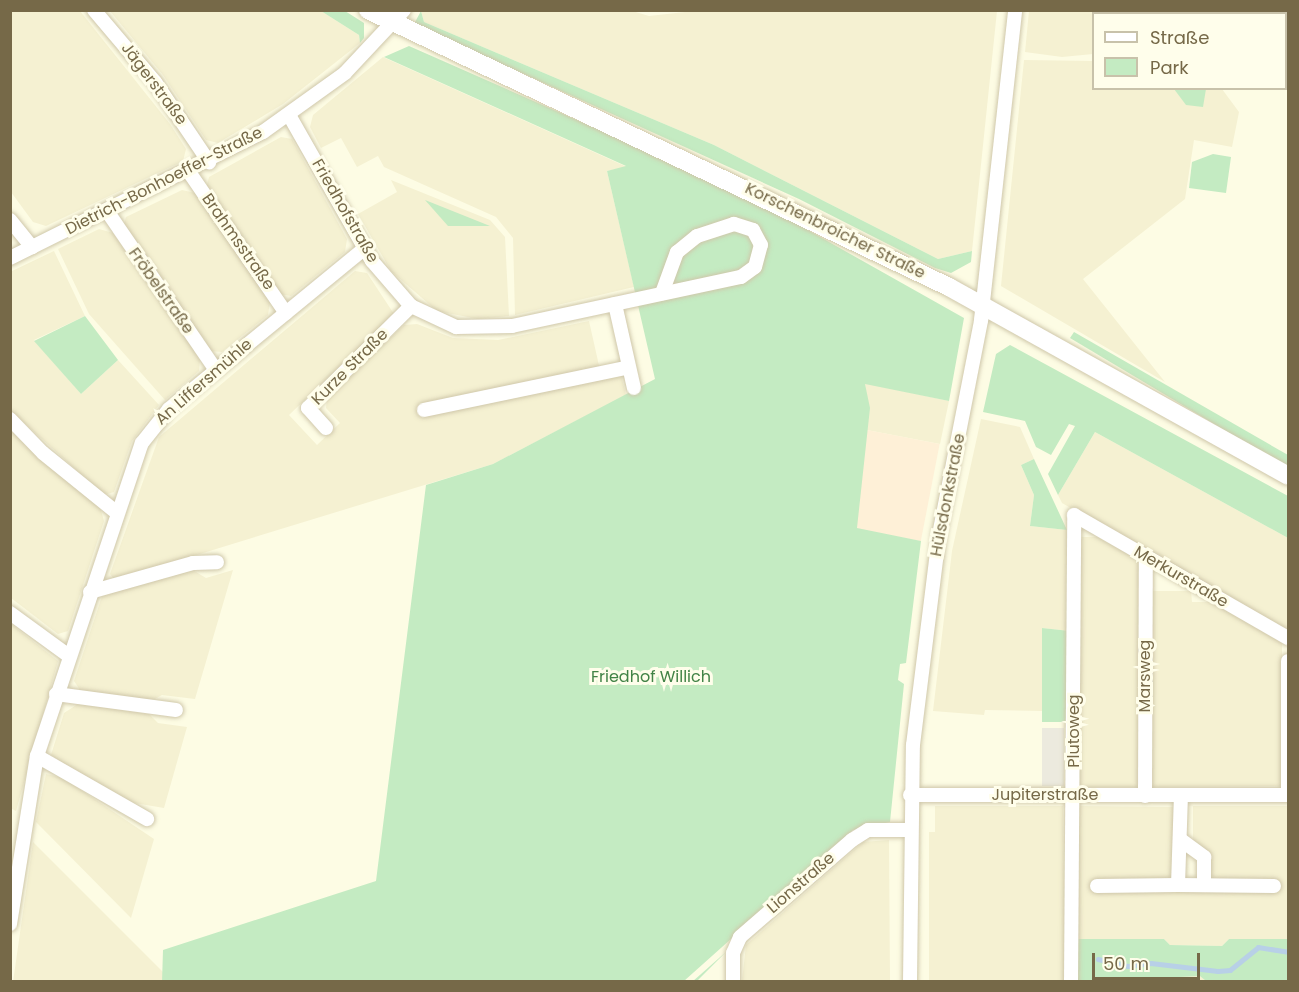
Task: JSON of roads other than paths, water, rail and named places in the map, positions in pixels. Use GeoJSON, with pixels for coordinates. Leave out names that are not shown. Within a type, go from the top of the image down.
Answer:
{"type":"FeatureCollection","features":[{"type":"Feature","properties":{"kind":"main road","name":"Korschenbroicher Straße"},"geometry":{"type":"LineString","coordinates":[[368,10],[399,18],[752,189],[983,305],[1288,476]]}},
{"type":"Feature","properties":{"kind":"street","name":"Jägerstraße"},"geometry":{"type":"LineString","coordinates":[[94,10],[155,82],[209,162]]}},
{"type":"Feature","properties":{"kind":"street","name":"Hülsdonkstraße"},"geometry":{"type":"LineString","coordinates":[[910,981],[910,795],[939,535],[983,305],[1015,10]]}},
{"type":"Feature","properties":{"kind":"street","name":"Dietrich-Bonhoeffer-Straße"},"geometry":{"type":"LineString","coordinates":[[10,258],[209,162],[290,115],[345,73],[399,18]]}},
{"type":"Feature","properties":{"kind":"street","name":"Friedhofstraße"},"geometry":{"type":"LineString","coordinates":[[290,115],[365,248],[411,306],[456,327],[512,326],[741,277],[755,267],[761,245],[753,230],[734,224],[697,236],[677,252],[662,293]]}},
{"type":"Feature","properties":{"kind":"street","name":"Brahmsstraße"},"geometry":{"type":"LineString","coordinates":[[189,172],[286,313]]}},
{"type":"Feature","properties":{"kind":"street","name":"Fröbelstraße"},"geometry":{"type":"LineString","coordinates":[[107,212],[216,370]]}},
{"type":"Feature","properties":{"kind":"street"},"geometry":{"type":"LineString","coordinates":[[10,220],[32,247]]}},
{"type":"Feature","properties":{"kind":"street","name":"An Liffersmühle"},"geometry":{"type":"LineString","coordinates":[[10,924],[23,827],[37,756],[117,513],[149,431],[216,370],[365,248]]}},
{"type":"Feature","properties":{"kind":"street"},"geometry":{"type":"LineString","coordinates":[[615,304],[634,388]]}},
{"type":"Feature","properties":{"kind":"street","name":"Kurze Straße"},"geometry":{"type":"LineString","coordinates":[[326,428],[308,408],[411,306]]}},
{"type":"Feature","properties":{"kind":"street"},"geometry":{"type":"LineString","coordinates":[[424,410],[629,368]]}},
{"type":"Feature","properties":{"kind":"street"},"geometry":{"type":"LineString","coordinates":[[10,419],[43,453],[117,513]]}},
{"type":"Feature","properties":{"kind":"street","name":"Merkurstraße"},"geometry":{"type":"LineString","coordinates":[[1074,515],[1288,638]]}},
{"type":"Feature","properties":{"kind":"street","name":"Plutoweg"},"geometry":{"type":"LineString","coordinates":[[1071,981],[1070,796],[1074,515]]}},
{"type":"Feature","properties":{"kind":"street","name":"Marsweg"},"geometry":{"type":"LineString","coordinates":[[1145,796],[1146,557]]}},
{"type":"Feature","properties":{"kind":"street"},"geometry":{"type":"LineString","coordinates":[[90,592],[193,563],[217,562]]}},
{"type":"Feature","properties":{"kind":"street"},"geometry":{"type":"LineString","coordinates":[[10,613],[69,656]]}},
{"type":"Feature","properties":{"kind":"street"},"geometry":{"type":"LineString","coordinates":[[1288,661],[1288,795]]}},
{"type":"Feature","properties":{"kind":"street"},"geometry":{"type":"LineString","coordinates":[[56,694],[176,710]]}},
{"type":"Feature","properties":{"kind":"street"},"geometry":{"type":"LineString","coordinates":[[37,756],[147,819]]}},
{"type":"Feature","properties":{"kind":"street","name":"Jupiterstraße"},"geometry":{"type":"LineString","coordinates":[[910,795],[1288,795]]}},
{"type":"Feature","properties":{"kind":"street"},"geometry":{"type":"LineString","coordinates":[[1178,885],[1181,795]]}},
{"type":"Feature","properties":{"kind":"street"},"geometry":{"type":"LineString","coordinates":[[10,819],[23,827]]}},
{"type":"Feature","properties":{"kind":"street","name":"Lionstraße"},"geometry":{"type":"LineString","coordinates":[[733,981],[733,953],[740,937],[852,840],[868,830],[910,830]]}},
{"type":"Feature","properties":{"kind":"street"},"geometry":{"type":"LineString","coordinates":[[1181,840],[1204,857],[1204,885]]}},
{"type":"Feature","properties":{"kind":"street"},"geometry":{"type":"LineString","coordinates":[[1097,886],[1274,886]]}},
{"type":"Feature","properties":{"kind":"waterway"},"geometry":{"type":"LineString","coordinates":[[1098,959],[1128,966],[1151,963],[1218,971],[1230,970],[1258,947],[1288,952]]}},
{"type":"Feature","properties":{"kind":"park label","name":"Friedhof Willich"},"geometry":{"type":"Point","coordinates":[651,677]}}]}
